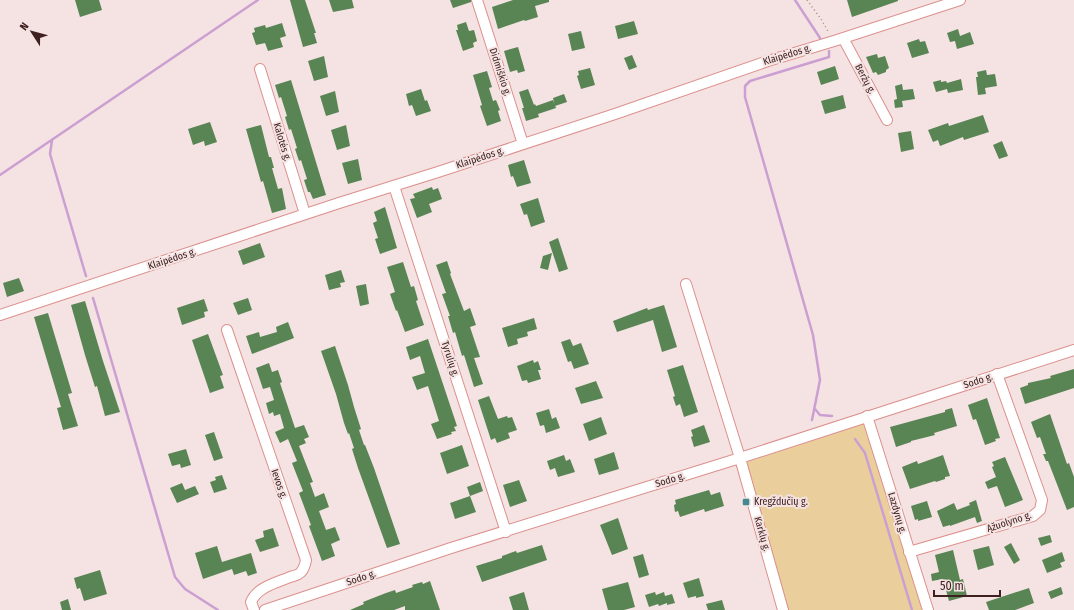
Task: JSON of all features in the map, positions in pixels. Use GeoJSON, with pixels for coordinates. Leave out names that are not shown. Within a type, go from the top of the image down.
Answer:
{"type":"FeatureCollection","features":[{"type":"Feature","properties":{"kind":"street","name":"Didmiškio g."},"geometry":{"type":"LineString","coordinates":[[477,0],[522,144]]}},
{"type":"Feature","properties":{"kind":"street","name":"Klaipėdos g."},"geometry":{"type":"LineString","coordinates":[[0,315],[305,214],[630,109],[762,63],[960,0]]}},
{"type":"Feature","properties":{"kind":"street","name":"Beržų g."},"geometry":{"type":"LineString","coordinates":[[838,40],[886,120]]}},
{"type":"Feature","properties":{"kind":"street","name":"Kalotės g."},"geometry":{"type":"LineString","coordinates":[[260,69],[305,214]]}},
{"type":"Feature","properties":{"kind":"street","name":"Tyrulių g."},"geometry":{"type":"LineString","coordinates":[[394,186],[506,532]]}},
{"type":"Feature","properties":{"kind":"street"},"geometry":{"type":"LineString","coordinates":[[686,284],[740,458]]}},
{"type":"Feature","properties":{"kind":"street","name":"Ievos g."},"geometry":{"type":"LineString","coordinates":[[227,330],[306,560],[305,566],[301,573],[259,591],[251,602],[254,610]]}},
{"type":"Feature","properties":{"kind":"street","name":"Sodo g."},"geometry":{"type":"LineString","coordinates":[[265,610],[381,571],[740,458],[1074,350]]}},
{"type":"Feature","properties":{"kind":"street","name":"Ąžuolyno g."},"geometry":{"type":"LineString","coordinates":[[909,552],[1033,516],[1040,510],[1042,500],[997,374]]}},
{"type":"Feature","properties":{"kind":"street","name":"Lazdynų g."},"geometry":{"type":"LineString","coordinates":[[867,416],[928,610]]}},
{"type":"Feature","properties":{"kind":"street","name":"Karklų g."},"geometry":{"type":"LineString","coordinates":[[740,458],[783,610]]}},
{"type":"Feature","properties":{"kind":"path"},"geometry":{"type":"LineString","coordinates":[[807,0],[838,40]]}},
{"type":"Feature","properties":{"kind":"shaded area"},"geometry":{"type":"Polygon","coordinates":[[[867,416],[928,610],[783,610],[740,458],[867,416]]]}},
{"type":"Feature","properties":{"kind":"building"},"geometry":{"type":"Polygon","coordinates":[[[75,0],[99,0],[102,10],[80,17],[75,0]]]}},
{"type":"Feature","properties":{"kind":"building"},"geometry":{"type":"Polygon","coordinates":[[[290,0],[305,0],[316,33],[314,33],[317,43],[303,47],[290,0]]]}},
{"type":"Feature","properties":{"kind":"building"},"geometry":{"type":"Polygon","coordinates":[[[329,0],[352,0],[354,8],[333,12],[329,0]]]}},
{"type":"Feature","properties":{"kind":"building"},"geometry":{"type":"Polygon","coordinates":[[[450,0],[471,0],[471,2],[453,8],[450,0]]]}},
{"type":"Feature","properties":{"kind":"building"},"geometry":{"type":"Polygon","coordinates":[[[513,0],[549,0],[549,2],[535,6],[538,17],[498,29],[492,7],[513,0]]]}},
{"type":"Feature","properties":{"kind":"building"},"geometry":{"type":"Polygon","coordinates":[[[847,0],[898,0],[898,1],[852,17],[847,0]]]}},
{"type":"Feature","properties":{"kind":"building"},"geometry":{"type":"Polygon","coordinates":[[[634,21],[638,34],[618,39],[615,26],[634,21]]]}},
{"type":"Feature","properties":{"kind":"building"},"geometry":{"type":"Polygon","coordinates":[[[466,22],[469,31],[474,30],[477,41],[473,43],[474,47],[463,51],[456,30],[458,30],[457,25],[466,22]]]}},
{"type":"Feature","properties":{"kind":"building"},"geometry":{"type":"Polygon","coordinates":[[[282,23],[286,36],[280,38],[283,47],[268,51],[265,43],[256,45],[252,33],[255,32],[254,28],[265,25],[266,28],[282,23]]]}},
{"type":"Feature","properties":{"kind":"building"},"geometry":{"type":"Polygon","coordinates":[[[958,29],[960,36],[970,32],[974,44],[957,49],[955,41],[950,42],[947,33],[958,29]]]}},
{"type":"Feature","properties":{"kind":"building"},"geometry":{"type":"Polygon","coordinates":[[[581,31],[585,48],[572,51],[568,34],[581,31]]]}},
{"type":"Feature","properties":{"kind":"building"},"geometry":{"type":"Polygon","coordinates":[[[919,39],[920,42],[925,41],[929,53],[912,58],[907,43],[919,39]]]}},
{"type":"Feature","properties":{"kind":"building"},"geometry":{"type":"Polygon","coordinates":[[[518,47],[525,71],[518,73],[517,70],[510,72],[504,51],[518,47]]]}},
{"type":"Feature","properties":{"kind":"building"},"geometry":{"type":"Polygon","coordinates":[[[877,54],[878,58],[885,56],[889,68],[886,72],[878,75],[876,72],[873,73],[866,57],[877,54]]]}},
{"type":"Feature","properties":{"kind":"building"},"geometry":{"type":"Polygon","coordinates":[[[632,55],[637,67],[629,70],[624,58],[632,55]]]}},
{"type":"Feature","properties":{"kind":"building"},"geometry":{"type":"Polygon","coordinates":[[[324,56],[328,77],[314,81],[308,61],[324,56]]]}},
{"type":"Feature","properties":{"kind":"building"},"geometry":{"type":"Polygon","coordinates":[[[835,66],[839,79],[821,85],[817,72],[835,66]]]}},
{"type":"Feature","properties":{"kind":"building"},"geometry":{"type":"Polygon","coordinates":[[[590,68],[595,85],[581,89],[577,76],[579,75],[578,71],[590,68]]]}},
{"type":"Feature","properties":{"kind":"building"},"geometry":{"type":"Polygon","coordinates":[[[986,70],[987,75],[995,74],[997,86],[985,88],[986,94],[978,95],[976,77],[978,77],[977,72],[986,70]]]}},
{"type":"Feature","properties":{"kind":"building"},"geometry":{"type":"Polygon","coordinates":[[[487,71],[492,87],[489,88],[493,101],[496,100],[500,110],[498,111],[501,121],[487,126],[480,106],[482,105],[473,75],[487,71]]]}},
{"type":"Feature","properties":{"kind":"building"},"geometry":{"type":"Polygon","coordinates":[[[961,79],[963,90],[948,93],[947,89],[936,92],[933,82],[941,80],[941,82],[946,81],[947,83],[961,79]]]}},
{"type":"Feature","properties":{"kind":"building"},"geometry":{"type":"Polygon","coordinates":[[[291,80],[326,195],[313,199],[310,192],[308,192],[304,180],[307,179],[301,160],[299,161],[295,149],[297,148],[291,129],[289,130],[285,117],[287,116],[281,97],[279,98],[275,85],[291,80]]]}},
{"type":"Feature","properties":{"kind":"building"},"geometry":{"type":"Polygon","coordinates":[[[902,84],[903,90],[913,89],[915,99],[902,101],[903,107],[895,108],[894,100],[897,99],[895,86],[902,84]]]}},
{"type":"Feature","properties":{"kind":"building"},"geometry":{"type":"Polygon","coordinates":[[[421,89],[425,101],[427,100],[431,111],[416,116],[412,105],[409,106],[406,94],[421,89]]]}},
{"type":"Feature","properties":{"kind":"building"},"geometry":{"type":"Polygon","coordinates":[[[528,89],[534,105],[535,104],[536,106],[553,100],[556,108],[538,114],[539,117],[526,121],[519,92],[528,89]]]}},
{"type":"Feature","properties":{"kind":"building"},"geometry":{"type":"Polygon","coordinates":[[[335,91],[339,112],[326,116],[320,96],[335,91]]]}},
{"type":"Feature","properties":{"kind":"building"},"geometry":{"type":"Polygon","coordinates":[[[564,94],[567,102],[555,106],[553,98],[564,94]]]}},
{"type":"Feature","properties":{"kind":"building"},"geometry":{"type":"Polygon","coordinates":[[[843,95],[846,108],[825,114],[821,101],[843,95]]]}},
{"type":"Feature","properties":{"kind":"building"},"geometry":{"type":"Polygon","coordinates":[[[983,115],[989,132],[964,140],[963,137],[940,146],[938,140],[933,142],[928,130],[948,123],[949,126],[983,115]]]}},
{"type":"Feature","properties":{"kind":"building"},"geometry":{"type":"Polygon","coordinates":[[[210,122],[217,142],[205,146],[204,141],[193,145],[188,129],[210,122]]]}},
{"type":"Feature","properties":{"kind":"building"},"geometry":{"type":"Polygon","coordinates":[[[261,125],[269,157],[271,157],[274,168],[272,168],[278,189],[282,188],[286,209],[272,213],[263,181],[261,182],[246,129],[261,125]]]}},
{"type":"Feature","properties":{"kind":"building"},"geometry":{"type":"Polygon","coordinates":[[[346,125],[350,146],[337,150],[331,130],[346,125]]]}},
{"type":"Feature","properties":{"kind":"building"},"geometry":{"type":"Polygon","coordinates":[[[911,131],[914,149],[901,152],[898,133],[911,131]]]}},
{"type":"Feature","properties":{"kind":"building"},"geometry":{"type":"Polygon","coordinates":[[[1002,141],[1008,156],[999,159],[993,145],[1002,141]]]}},
{"type":"Feature","properties":{"kind":"building"},"geometry":{"type":"Polygon","coordinates":[[[358,159],[362,180],[348,184],[342,163],[358,159]]]}},
{"type":"Feature","properties":{"kind":"building"},"geometry":{"type":"Polygon","coordinates":[[[524,160],[531,183],[517,187],[513,176],[511,177],[508,165],[524,160]]]}},
{"type":"Feature","properties":{"kind":"building"},"geometry":{"type":"Polygon","coordinates":[[[432,187],[433,190],[438,188],[442,199],[429,204],[432,212],[417,218],[410,199],[415,198],[413,194],[432,187]]]}},
{"type":"Feature","properties":{"kind":"building"},"geometry":{"type":"Polygon","coordinates":[[[538,198],[545,222],[531,227],[527,214],[524,215],[520,204],[538,198]]]}},
{"type":"Feature","properties":{"kind":"building"},"geometry":{"type":"Polygon","coordinates":[[[385,207],[397,248],[380,254],[375,239],[378,238],[373,223],[377,221],[374,212],[385,207]]]}},
{"type":"Feature","properties":{"kind":"building"},"geometry":{"type":"Polygon","coordinates":[[[558,238],[568,269],[559,272],[549,242],[558,238]]]}},
{"type":"Feature","properties":{"kind":"building"},"geometry":{"type":"Polygon","coordinates":[[[260,243],[265,257],[243,265],[238,251],[260,243]]]}},
{"type":"Feature","properties":{"kind":"building"},"geometry":{"type":"Polygon","coordinates":[[[552,253],[548,270],[540,268],[543,256],[552,253]]]}},
{"type":"Feature","properties":{"kind":"building"},"geometry":{"type":"Polygon","coordinates":[[[447,261],[450,274],[464,311],[470,308],[476,325],[470,327],[480,357],[474,358],[483,384],[474,387],[464,355],[462,356],[455,332],[453,333],[448,316],[450,316],[442,294],[446,293],[436,265],[447,261]]]}},
{"type":"Feature","properties":{"kind":"building"},"geometry":{"type":"Polygon","coordinates":[[[403,262],[411,287],[414,286],[418,300],[416,301],[424,325],[405,332],[390,294],[395,292],[387,267],[403,262]]]}},
{"type":"Feature","properties":{"kind":"building"},"geometry":{"type":"Polygon","coordinates":[[[341,270],[345,282],[340,283],[341,287],[329,290],[325,275],[341,270]]]}},
{"type":"Feature","properties":{"kind":"building"},"geometry":{"type":"Polygon","coordinates":[[[19,278],[24,291],[7,297],[3,283],[19,278]]]}},
{"type":"Feature","properties":{"kind":"building"},"geometry":{"type":"Polygon","coordinates":[[[366,284],[369,304],[360,306],[356,286],[366,284]]]}},
{"type":"Feature","properties":{"kind":"building"},"geometry":{"type":"Polygon","coordinates":[[[248,298],[252,310],[238,315],[233,303],[248,298]]]}},
{"type":"Feature","properties":{"kind":"building"},"geometry":{"type":"Polygon","coordinates":[[[204,299],[208,311],[204,312],[205,317],[182,325],[177,308],[204,299]]]}},
{"type":"Feature","properties":{"kind":"building"},"geometry":{"type":"Polygon","coordinates":[[[85,301],[120,412],[105,416],[97,386],[95,387],[85,355],[71,305],[85,301]]]}},
{"type":"Feature","properties":{"kind":"building"},"geometry":{"type":"Polygon","coordinates":[[[664,305],[677,347],[662,352],[653,320],[617,332],[613,321],[647,308],[648,310],[664,305]]]}},
{"type":"Feature","properties":{"kind":"building"},"geometry":{"type":"Polygon","coordinates":[[[48,313],[72,393],[68,394],[78,426],[63,430],[57,408],[61,407],[34,317],[48,313]]]}},
{"type":"Feature","properties":{"kind":"building"},"geometry":{"type":"Polygon","coordinates":[[[534,318],[537,329],[527,332],[528,336],[517,339],[518,344],[508,347],[502,328],[534,318]]]}},
{"type":"Feature","properties":{"kind":"building"},"geometry":{"type":"Polygon","coordinates":[[[288,322],[294,338],[252,354],[246,336],[259,332],[260,337],[277,332],[276,327],[288,322]]]}},
{"type":"Feature","properties":{"kind":"building"},"geometry":{"type":"Polygon","coordinates":[[[208,334],[223,375],[220,376],[224,388],[210,393],[192,340],[208,334]]]}},
{"type":"Feature","properties":{"kind":"building"},"geometry":{"type":"Polygon","coordinates":[[[428,339],[457,426],[454,427],[456,431],[451,432],[452,434],[437,439],[431,424],[439,421],[428,386],[417,390],[412,377],[425,373],[420,356],[410,360],[406,347],[428,339]]]}},
{"type":"Feature","properties":{"kind":"building"},"geometry":{"type":"Polygon","coordinates":[[[570,339],[573,346],[581,343],[589,364],[574,369],[571,361],[568,362],[561,342],[570,339]]]}},
{"type":"Feature","properties":{"kind":"building"},"geometry":{"type":"Polygon","coordinates":[[[335,346],[361,429],[359,430],[374,468],[400,544],[387,548],[358,468],[352,449],[354,448],[344,423],[336,394],[321,351],[335,346]]]}},
{"type":"Feature","properties":{"kind":"building"},"geometry":{"type":"Polygon","coordinates":[[[533,360],[534,363],[538,361],[541,370],[538,370],[541,379],[528,383],[527,380],[522,381],[517,366],[533,360]]]}},
{"type":"Feature","properties":{"kind":"building"},"geometry":{"type":"Polygon","coordinates":[[[269,363],[272,372],[278,370],[282,382],[280,383],[295,428],[304,425],[309,437],[304,439],[306,443],[299,446],[313,482],[310,483],[315,497],[324,493],[329,507],[319,511],[326,530],[335,527],[340,540],[331,544],[335,556],[322,561],[299,493],[303,491],[292,463],[297,461],[288,439],[280,443],[275,432],[284,428],[280,414],[274,416],[273,412],[269,414],[266,403],[274,400],[270,387],[263,389],[256,368],[269,363]]]}},
{"type":"Feature","properties":{"kind":"building"},"geometry":{"type":"Polygon","coordinates":[[[683,365],[698,412],[684,417],[680,404],[676,406],[673,397],[675,396],[667,370],[683,365]]]}},
{"type":"Feature","properties":{"kind":"building"},"geometry":{"type":"Polygon","coordinates":[[[1074,369],[1074,388],[1025,404],[1020,388],[1028,385],[1028,383],[1051,378],[1050,376],[1074,369]]]}},
{"type":"Feature","properties":{"kind":"building"},"geometry":{"type":"Polygon","coordinates":[[[596,381],[603,398],[581,404],[575,388],[596,381]]]}},
{"type":"Feature","properties":{"kind":"building"},"geometry":{"type":"Polygon","coordinates":[[[489,396],[498,419],[507,416],[508,418],[512,417],[517,430],[508,433],[510,438],[497,443],[495,438],[491,440],[478,400],[489,396]]]}},
{"type":"Feature","properties":{"kind":"building"},"geometry":{"type":"Polygon","coordinates":[[[987,398],[1000,438],[995,439],[996,441],[985,445],[976,419],[973,420],[968,405],[987,398]]]}},
{"type":"Feature","properties":{"kind":"building"},"geometry":{"type":"Polygon","coordinates":[[[952,408],[957,426],[934,433],[935,435],[911,441],[896,447],[890,427],[945,412],[945,410],[952,408]]]}},
{"type":"Feature","properties":{"kind":"building"},"geometry":{"type":"Polygon","coordinates":[[[549,409],[552,419],[556,417],[560,428],[546,433],[544,425],[540,426],[536,413],[549,409]]]}},
{"type":"Feature","properties":{"kind":"building"},"geometry":{"type":"Polygon","coordinates":[[[1050,414],[1067,464],[1069,463],[1074,477],[1074,507],[1067,510],[1048,461],[1046,461],[1043,454],[1046,454],[1040,437],[1037,438],[1031,422],[1050,414]]]}},
{"type":"Feature","properties":{"kind":"building"},"geometry":{"type":"Polygon","coordinates":[[[601,417],[607,434],[589,441],[583,424],[601,417]]]}},
{"type":"Feature","properties":{"kind":"building"},"geometry":{"type":"Polygon","coordinates":[[[704,425],[710,442],[694,447],[691,437],[693,436],[691,430],[704,425]]]}},
{"type":"Feature","properties":{"kind":"building"},"geometry":{"type":"Polygon","coordinates":[[[214,432],[223,458],[214,461],[205,435],[214,432]]]}},
{"type":"Feature","properties":{"kind":"building"},"geometry":{"type":"Polygon","coordinates":[[[462,445],[469,466],[447,474],[440,453],[462,445]]]}},
{"type":"Feature","properties":{"kind":"building"},"geometry":{"type":"Polygon","coordinates":[[[186,449],[191,465],[181,468],[180,464],[172,466],[168,454],[186,449]]]}},
{"type":"Feature","properties":{"kind":"building"},"geometry":{"type":"Polygon","coordinates":[[[614,452],[619,469],[599,475],[594,459],[614,452]]]}},
{"type":"Feature","properties":{"kind":"building"},"geometry":{"type":"Polygon","coordinates":[[[564,455],[566,461],[570,459],[575,472],[558,477],[555,468],[550,470],[547,461],[564,455]]]}},
{"type":"Feature","properties":{"kind":"building"},"geometry":{"type":"Polygon","coordinates":[[[943,455],[950,476],[936,482],[935,481],[910,489],[902,467],[917,461],[918,464],[943,455]]]}},
{"type":"Feature","properties":{"kind":"building"},"geometry":{"type":"Polygon","coordinates":[[[1005,457],[1023,500],[1005,507],[997,486],[988,489],[985,482],[996,477],[992,467],[994,466],[992,462],[1005,457]]]}},
{"type":"Feature","properties":{"kind":"building"},"geometry":{"type":"Polygon","coordinates":[[[222,475],[227,489],[214,493],[210,482],[216,480],[215,477],[222,475]]]}},
{"type":"Feature","properties":{"kind":"building"},"geometry":{"type":"Polygon","coordinates":[[[519,480],[527,501],[510,507],[503,485],[519,480]]]}},
{"type":"Feature","properties":{"kind":"building"},"geometry":{"type":"Polygon","coordinates":[[[480,482],[483,491],[470,496],[467,487],[480,482]]]}},
{"type":"Feature","properties":{"kind":"building"},"geometry":{"type":"Polygon","coordinates":[[[182,483],[185,490],[195,486],[199,494],[177,503],[170,488],[182,483]]]}},
{"type":"Feature","properties":{"kind":"building"},"geometry":{"type":"Polygon","coordinates":[[[709,490],[711,495],[720,492],[724,506],[705,512],[704,509],[680,517],[678,511],[675,512],[675,500],[709,490]]]}},
{"type":"Feature","properties":{"kind":"building"},"geometry":{"type":"Polygon","coordinates":[[[470,496],[476,512],[455,519],[450,503],[470,496]]]}},
{"type":"Feature","properties":{"kind":"building"},"geometry":{"type":"Polygon","coordinates":[[[976,500],[982,521],[977,523],[975,517],[943,527],[937,511],[954,503],[957,510],[970,505],[969,503],[976,500]]]}},
{"type":"Feature","properties":{"kind":"building"},"geometry":{"type":"Polygon","coordinates":[[[927,501],[932,517],[918,521],[918,519],[915,520],[911,506],[927,501]]]}},
{"type":"Feature","properties":{"kind":"building"},"geometry":{"type":"Polygon","coordinates":[[[618,518],[628,549],[612,555],[600,525],[618,518]]]}},
{"type":"Feature","properties":{"kind":"building"},"geometry":{"type":"Polygon","coordinates":[[[273,528],[279,546],[260,552],[255,540],[264,537],[263,531],[273,528]]]}},
{"type":"Feature","properties":{"kind":"building"},"geometry":{"type":"Polygon","coordinates":[[[1050,535],[1052,542],[1041,546],[1038,538],[1050,535]]]}},
{"type":"Feature","properties":{"kind":"building"},"geometry":{"type":"Polygon","coordinates":[[[1011,543],[1020,560],[1014,564],[1004,547],[1011,543]]]}},
{"type":"Feature","properties":{"kind":"building"},"geometry":{"type":"Polygon","coordinates":[[[542,545],[547,560],[482,582],[476,566],[502,558],[502,556],[516,551],[517,553],[542,545]]]}},
{"type":"Feature","properties":{"kind":"building"},"geometry":{"type":"Polygon","coordinates":[[[217,546],[222,562],[251,553],[257,573],[248,576],[246,571],[234,575],[232,569],[203,579],[195,553],[217,546]]]}},
{"type":"Feature","properties":{"kind":"building"},"geometry":{"type":"Polygon","coordinates":[[[989,546],[994,565],[978,570],[973,550],[989,546]]]}},
{"type":"Feature","properties":{"kind":"building"},"geometry":{"type":"Polygon","coordinates":[[[953,550],[960,580],[963,579],[967,596],[949,601],[943,579],[932,581],[931,574],[939,572],[935,555],[953,550]]]}},
{"type":"Feature","properties":{"kind":"building"},"geometry":{"type":"Polygon","coordinates":[[[1062,552],[1065,561],[1060,563],[1062,567],[1047,573],[1042,560],[1062,552]]]}},
{"type":"Feature","properties":{"kind":"building"},"geometry":{"type":"Polygon","coordinates":[[[643,554],[649,575],[639,578],[633,557],[643,554]]]}},
{"type":"Feature","properties":{"kind":"building"},"geometry":{"type":"Polygon","coordinates":[[[100,570],[107,594],[84,601],[80,588],[77,589],[74,578],[100,570]]]}},
{"type":"Feature","properties":{"kind":"building"},"geometry":{"type":"Polygon","coordinates":[[[699,578],[704,596],[688,598],[683,583],[699,578]]]}},
{"type":"Feature","properties":{"kind":"building"},"geometry":{"type":"Polygon","coordinates":[[[430,581],[440,610],[405,610],[405,606],[394,610],[350,610],[364,604],[363,602],[386,593],[395,590],[396,593],[413,587],[412,585],[422,582],[423,584],[430,581]]]}},
{"type":"Feature","properties":{"kind":"building"},"geometry":{"type":"Polygon","coordinates":[[[628,582],[635,607],[624,610],[608,610],[602,589],[628,582]]]}},
{"type":"Feature","properties":{"kind":"building"},"geometry":{"type":"Polygon","coordinates":[[[1061,587],[1063,594],[1051,599],[1048,592],[1061,587]]]}},
{"type":"Feature","properties":{"kind":"building"},"geometry":{"type":"Polygon","coordinates":[[[1029,588],[1034,603],[1015,610],[989,610],[986,602],[1029,588]]]}},
{"type":"Feature","properties":{"kind":"building"},"geometry":{"type":"Polygon","coordinates":[[[524,592],[529,610],[513,610],[509,597],[524,592]]]}},
{"type":"Feature","properties":{"kind":"building"},"geometry":{"type":"Polygon","coordinates":[[[655,592],[656,595],[664,592],[665,596],[672,594],[675,603],[667,605],[667,603],[659,606],[658,604],[649,607],[645,595],[655,592]]]}},
{"type":"Feature","properties":{"kind":"building"},"geometry":{"type":"Polygon","coordinates":[[[68,599],[71,610],[62,610],[60,602],[68,599]]]}},
{"type":"Feature","properties":{"kind":"building"},"geometry":{"type":"Polygon","coordinates":[[[722,600],[725,610],[708,610],[706,604],[722,600]]]}},
{"type":"Feature","properties":{"kind":"waterway"},"geometry":{"type":"LineString","coordinates":[[0,175],[258,0]]}},
{"type":"Feature","properties":{"kind":"waterway"},"geometry":{"type":"LineString","coordinates":[[795,0],[820,38]]}},
{"type":"Feature","properties":{"kind":"waterway"},"geometry":{"type":"LineString","coordinates":[[812,420],[820,380],[813,335],[745,97],[745,86],[750,81],[829,57],[829,51]]}},
{"type":"Feature","properties":{"kind":"waterway"},"geometry":{"type":"LineString","coordinates":[[52,140],[50,154],[86,276]]}},
{"type":"Feature","properties":{"kind":"waterway"},"geometry":{"type":"LineString","coordinates":[[93,298],[175,577],[185,589],[218,610]]}},
{"type":"Feature","properties":{"kind":"waterway"},"geometry":{"type":"LineString","coordinates":[[815,409],[820,415],[832,416]]}},
{"type":"Feature","properties":{"kind":"waterway"},"geometry":{"type":"LineString","coordinates":[[855,439],[865,453],[912,610]]}},
{"type":"Feature","properties":{"kind":"place","name":"Kregždučių g."},"geometry":{"type":"Point","coordinates":[746,502]}}]}
